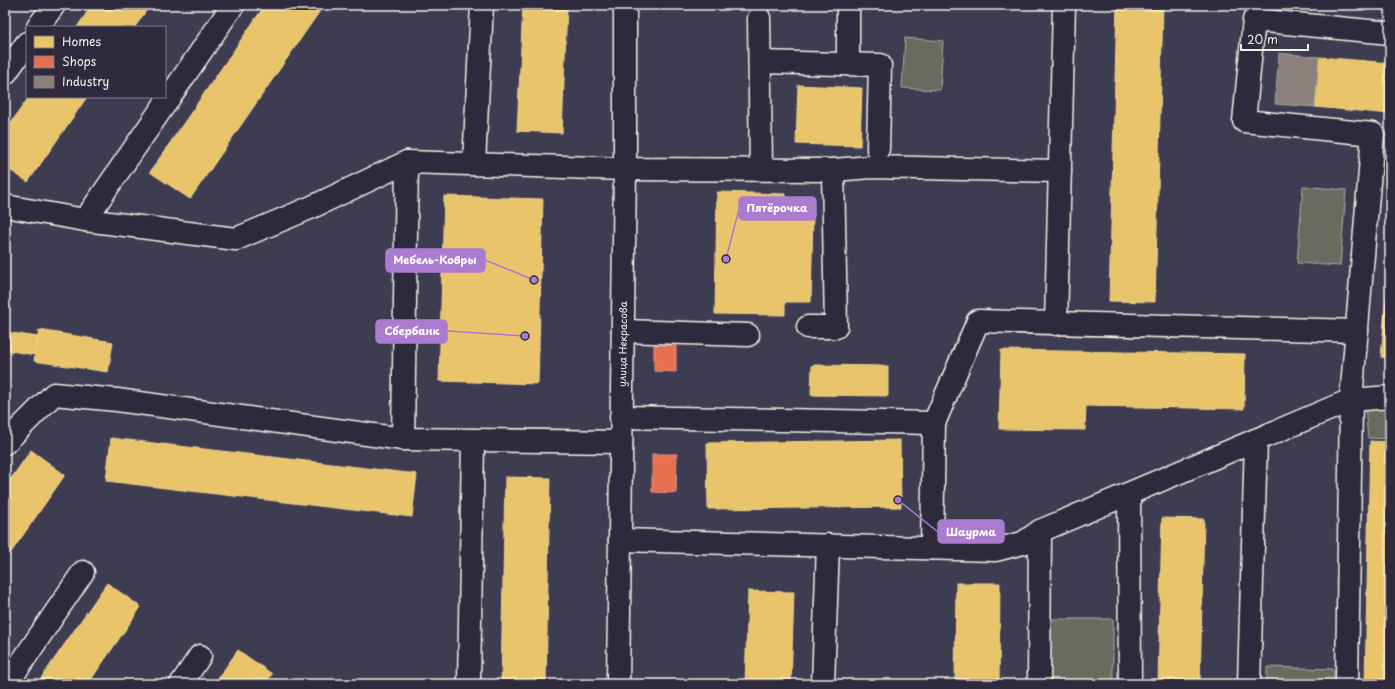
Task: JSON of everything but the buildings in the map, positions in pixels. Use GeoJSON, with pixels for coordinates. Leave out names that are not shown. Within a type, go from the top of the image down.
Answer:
{"type":"FeatureCollection","features":[{"type":"Feature","properties":{"kind":"street"},"geometry":{"type":"LineString","coordinates":[[39,26],[54,5]]}},
{"type":"Feature","properties":{"kind":"street"},"geometry":{"type":"LineString","coordinates":[[85,220],[233,5]]}},
{"type":"Feature","properties":{"kind":"street"},"geometry":{"type":"LineString","coordinates":[[474,164],[482,5]]}},
{"type":"Feature","properties":{"kind":"street","name":"улица Некрасова"},"geometry":{"type":"LineString","coordinates":[[618,684],[625,169],[625,5]]}},
{"type":"Feature","properties":{"kind":"street"},"geometry":{"type":"LineString","coordinates":[[848,5],[848,64]]}},
{"type":"Feature","properties":{"kind":"street"},"geometry":{"type":"LineString","coordinates":[[1056,324],[1064,5]]}},
{"type":"Feature","properties":{"kind":"street"},"geometry":{"type":"LineString","coordinates":[[759,18],[761,169]]}},
{"type":"Feature","properties":{"kind":"street"},"geometry":{"type":"LineString","coordinates":[[1347,684],[1351,400],[1373,134],[1244,121],[1254,20],[1390,33]]}},
{"type":"Feature","properties":{"kind":"street"},"geometry":{"type":"LineString","coordinates":[[5,74],[26,44]]}},
{"type":"Feature","properties":{"kind":"street"},"geometry":{"type":"LineString","coordinates":[[760,62],[880,65],[878,149]]}},
{"type":"Feature","properties":{"kind":"street"},"geometry":{"type":"LineString","coordinates":[[403,439],[407,162]]}},
{"type":"Feature","properties":{"kind":"street"},"geometry":{"type":"LineString","coordinates":[[5,206],[85,220],[236,239],[312,207],[407,162],[625,169],[833,170],[871,167],[1060,171]]}},
{"type":"Feature","properties":{"kind":"street"},"geometry":{"type":"LineString","coordinates":[[808,327],[836,327],[833,170]]}},
{"type":"Feature","properties":{"kind":"street"},"geometry":{"type":"LineString","coordinates":[[932,548],[934,423],[978,321],[1356,331]]}},
{"type":"Feature","properties":{"kind":"street"},"geometry":{"type":"LineString","coordinates":[[623,331],[748,335]]}},
{"type":"Feature","properties":{"kind":"street"},"geometry":{"type":"LineString","coordinates":[[5,443],[54,394],[117,400],[403,439],[621,442]]}},
{"type":"Feature","properties":{"kind":"street"},"geometry":{"type":"LineString","coordinates":[[620,540],[995,550],[1023,543],[1040,531],[1351,400],[1390,396]]}},
{"type":"Feature","properties":{"kind":"street"},"geometry":{"type":"LineString","coordinates":[[621,417],[934,423]]}},
{"type":"Feature","properties":{"kind":"street"},"geometry":{"type":"LineString","coordinates":[[469,684],[473,440]]}},
{"type":"Feature","properties":{"kind":"street"},"geometry":{"type":"LineString","coordinates":[[1249,684],[1256,440]]}},
{"type":"Feature","properties":{"kind":"street"},"geometry":{"type":"LineString","coordinates":[[1129,494],[1130,684]]}},
{"type":"Feature","properties":{"kind":"street"},"geometry":{"type":"LineString","coordinates":[[1039,684],[1040,531]]}},
{"type":"Feature","properties":{"kind":"street"},"geometry":{"type":"LineString","coordinates":[[823,684],[828,545]]}},
{"type":"Feature","properties":{"kind":"street"},"geometry":{"type":"LineString","coordinates":[[7,684],[84,572]]}},
{"type":"Feature","properties":{"kind":"street"},"geometry":{"type":"LineString","coordinates":[[181,684],[200,656]]}},
{"type":"Feature","properties":{"kind":"green space"},"geometry":{"type":"Polygon","coordinates":[[[905,38],[943,41],[940,90],[902,88],[905,38]]]}},
{"type":"Feature","properties":{"kind":"green space"},"geometry":{"type":"Polygon","coordinates":[[[1303,186],[1346,190],[1340,266],[1297,263],[1303,186]]]}},
{"type":"Feature","properties":{"kind":"green space"},"geometry":{"type":"Polygon","coordinates":[[[1383,405],[1384,410],[1390,410],[1390,439],[1368,438],[1365,406],[1383,405]]]}},
{"type":"Feature","properties":{"kind":"green space"},"geometry":{"type":"Polygon","coordinates":[[[1046,619],[1113,619],[1113,684],[1046,684],[1046,619]]]}},
{"type":"Feature","properties":{"kind":"green space"},"geometry":{"type":"Polygon","coordinates":[[[1267,667],[1334,669],[1334,684],[1267,684],[1267,667]]]}},
{"type":"Feature","properties":{"kind":"place","name":"Пятёрочка"},"geometry":{"type":"Point","coordinates":[726,259]}},
{"type":"Feature","properties":{"kind":"place","name":"Мебель-Ковры"},"geometry":{"type":"Point","coordinates":[534,280]}},
{"type":"Feature","properties":{"kind":"place","name":"Сбербанк"},"geometry":{"type":"Point","coordinates":[525,336]}},
{"type":"Feature","properties":{"kind":"place","name":"Шаурма"},"geometry":{"type":"Point","coordinates":[898,500]}}]}
